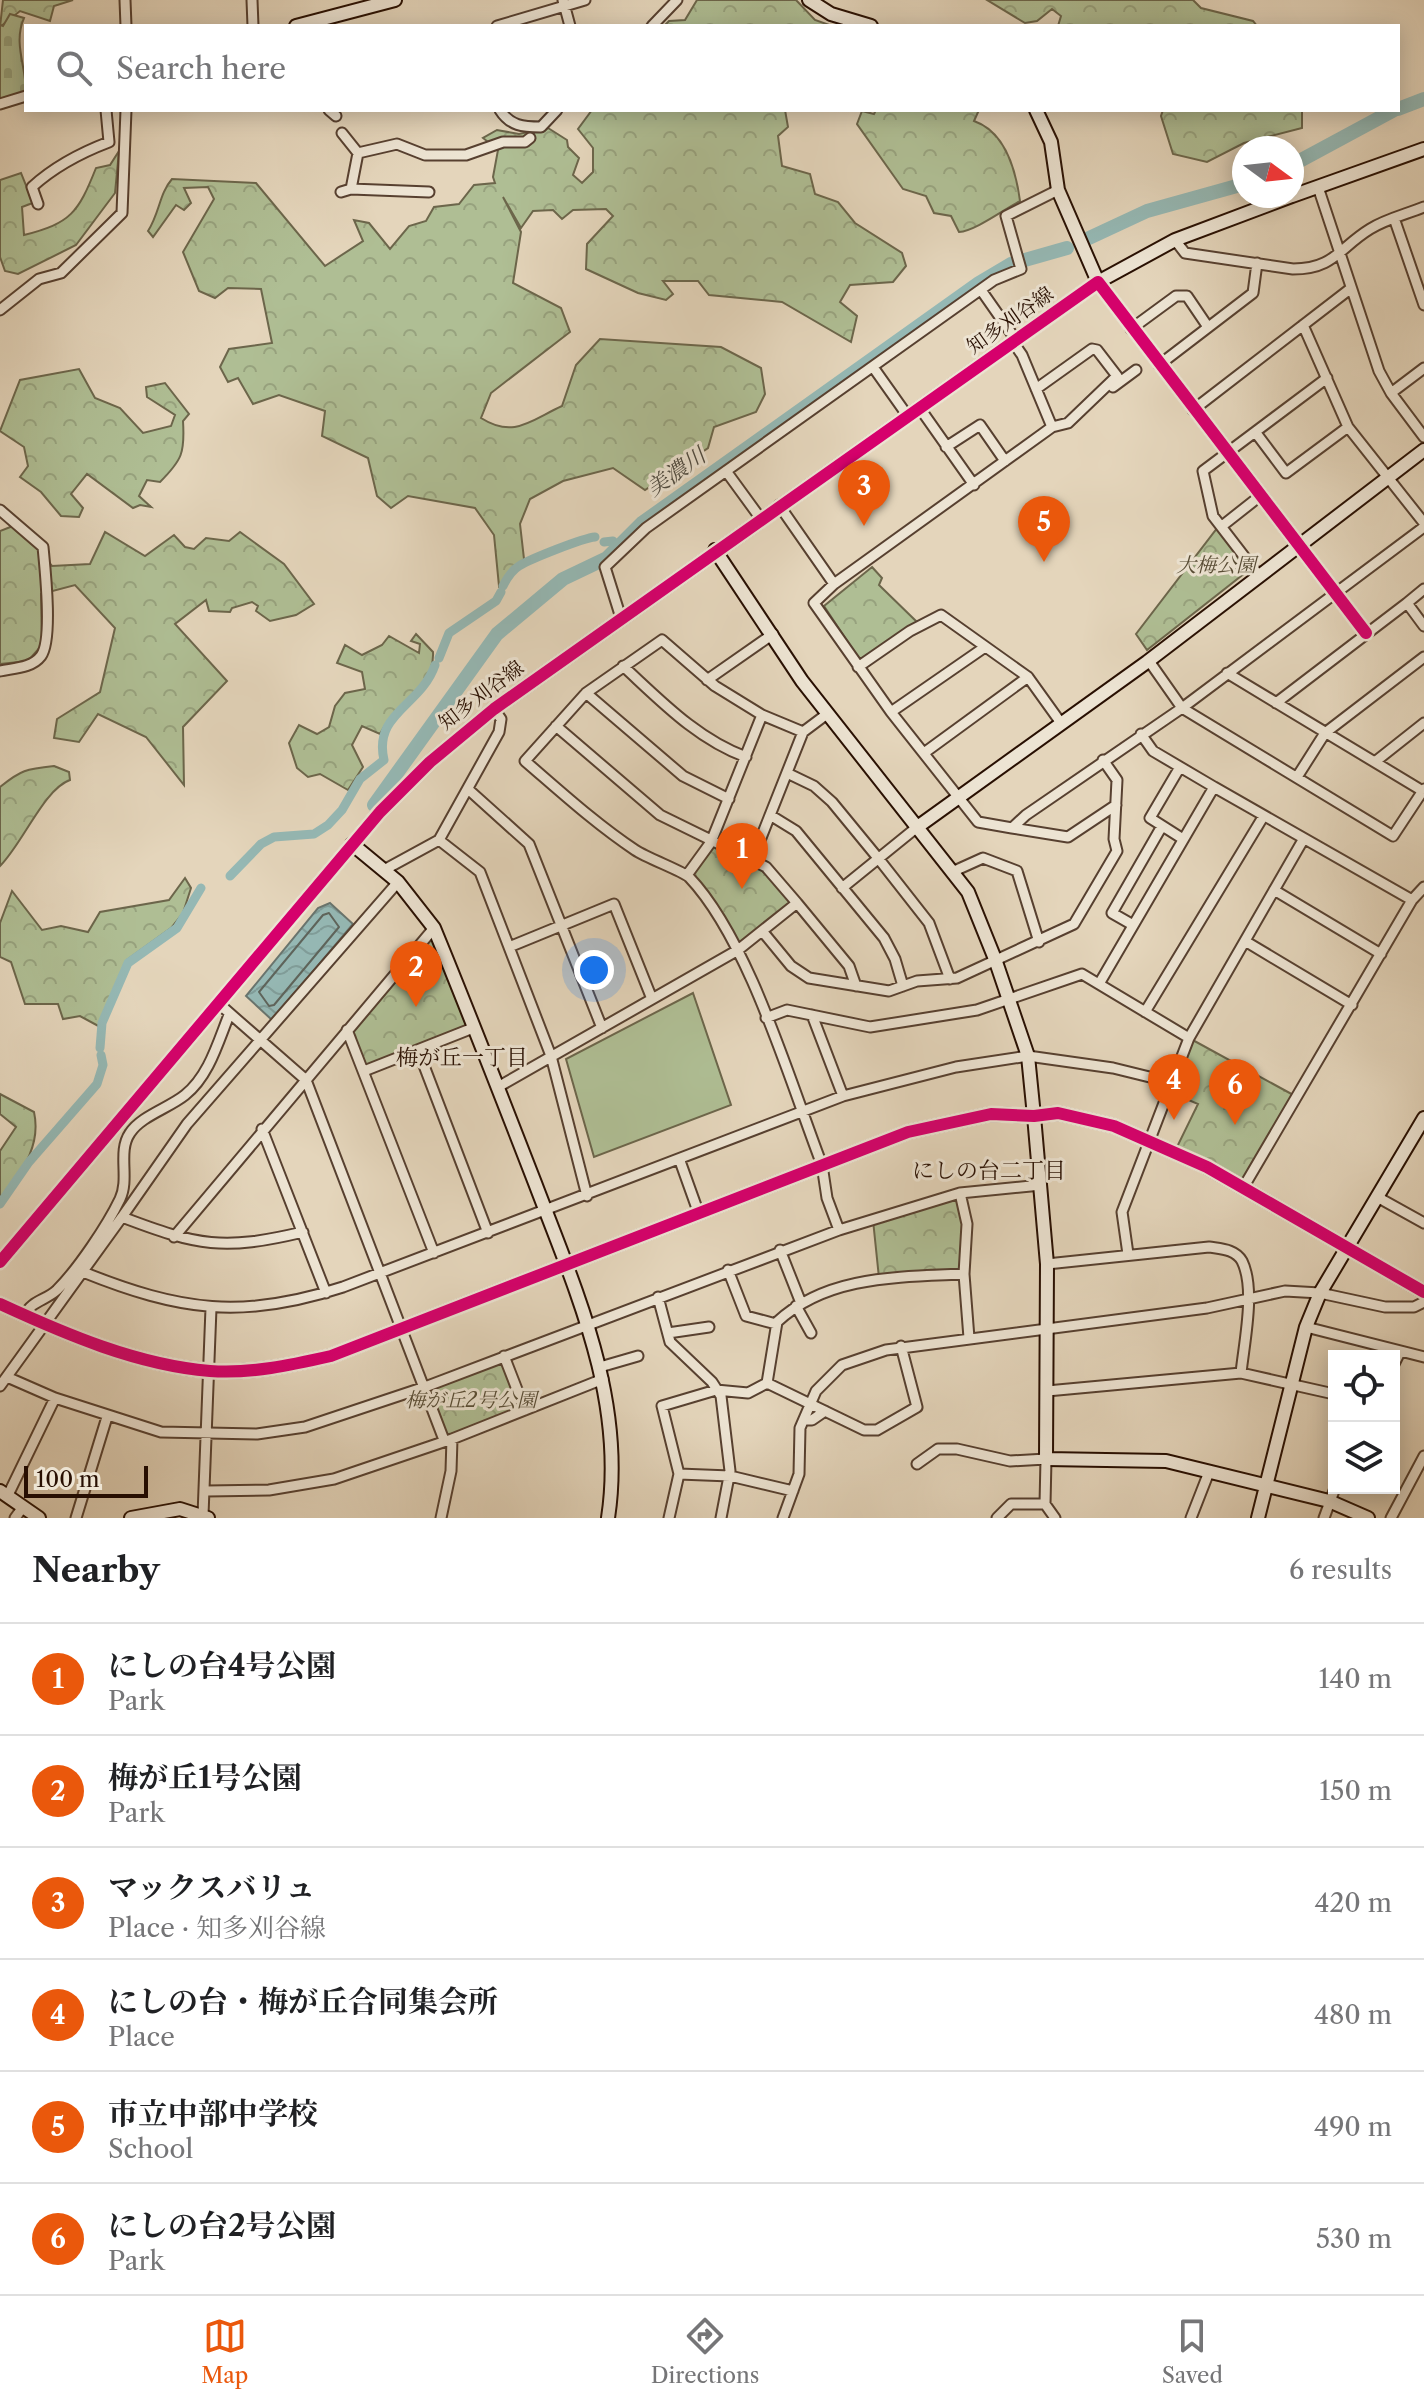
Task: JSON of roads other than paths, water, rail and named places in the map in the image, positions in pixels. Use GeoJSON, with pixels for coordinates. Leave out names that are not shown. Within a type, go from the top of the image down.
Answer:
{"type":"FeatureCollection","features":[{"type":"Feature","properties":{"kind":"street"},"geometry":{"type":"LineString","coordinates":[[125,0],[126,24]]}},
{"type":"Feature","properties":{"kind":"street"},"geometry":{"type":"LineString","coordinates":[[252,0],[253,24]]}},
{"type":"Feature","properties":{"kind":"street"},"geometry":{"type":"LineString","coordinates":[[312,24],[395,0]]}},
{"type":"Feature","properties":{"kind":"street"},"geometry":{"type":"LineString","coordinates":[[503,24],[564,3],[585,0]]}},
{"type":"Feature","properties":{"kind":"street"},"geometry":{"type":"LineString","coordinates":[[654,24],[677,0]]}},
{"type":"Feature","properties":{"kind":"street"},"geometry":{"type":"LineString","coordinates":[[809,0],[831,14],[864,24]]}},
{"type":"Feature","properties":{"kind":"street"},"geometry":{"type":"LineString","coordinates":[[564,3],[569,24]]}},
{"type":"Feature","properties":{"kind":"street"},"geometry":{"type":"LineString","coordinates":[[0,104],[24,97]]}},
{"type":"Feature","properties":{"kind":"street"},"geometry":{"type":"LineString","coordinates":[[38,204],[32,187],[40,180],[79,153],[109,142],[106,112]]}},
{"type":"Feature","properties":{"kind":"street"},"geometry":{"type":"LineString","coordinates":[[0,310],[39,279],[61,273],[122,213],[126,112]]}},
{"type":"Feature","properties":{"kind":"street"},"geometry":{"type":"LineString","coordinates":[[502,112],[514,124],[541,127],[555,112]]}},
{"type":"Feature","properties":{"kind":"street"},"geometry":{"type":"LineString","coordinates":[[1037,112],[1051,142],[1058,190],[1098,282],[1366,633]]}},
{"type":"Feature","properties":{"kind":"street"},"geometry":{"type":"LineString","coordinates":[[342,133],[358,153]]}},
{"type":"Feature","properties":{"kind":"street"},"geometry":{"type":"LineString","coordinates":[[358,153],[397,144],[425,155],[466,155],[503,142],[525,142],[530,138]]}},
{"type":"Feature","properties":{"kind":"street","name":"知多刈谷線"},"geometry":{"type":"LineString","coordinates":[[1304,192],[1424,149]]}},
{"type":"Feature","properties":{"kind":"street"},"geometry":{"type":"LineString","coordinates":[[358,153],[346,190],[429,192]]}},
{"type":"Feature","properties":{"kind":"street"},"geometry":{"type":"LineString","coordinates":[[1318,187],[1338,256],[1391,393],[1424,437]]}},
{"type":"Feature","properties":{"kind":"street"},"geometry":{"type":"LineString","coordinates":[[621,618],[605,567],[646,528],[1020,264],[1006,216],[1058,190]]}},
{"type":"Feature","properties":{"kind":"street"},"geometry":{"type":"LineString","coordinates":[[1175,240],[1185,253],[1304,269],[1325,265],[1372,227],[1424,207]]}},
{"type":"Feature","properties":{"kind":"street","name":"知多刈谷線"},"geometry":{"type":"LineString","coordinates":[[0,1262],[352,844],[430,762],[494,709],[715,550],[1098,282],[1175,240],[1260,208]]}},
{"type":"Feature","properties":{"kind":"street"},"geometry":{"type":"LineString","coordinates":[[1394,218],[1424,305]]}},
{"type":"Feature","properties":{"kind":"street"},"geometry":{"type":"LineString","coordinates":[[1159,365],[1253,293],[1257,263]]}},
{"type":"Feature","properties":{"kind":"street"},"geometry":{"type":"LineString","coordinates":[[1193,410],[1350,289]]}},
{"type":"Feature","properties":{"kind":"street"},"geometry":{"type":"LineString","coordinates":[[981,290],[1015,341],[1052,427]]}},
{"type":"Feature","properties":{"kind":"street"},"geometry":{"type":"LineString","coordinates":[[1131,329],[1176,296],[1187,296],[1208,327]]}},
{"type":"Feature","properties":{"kind":"street"},"geometry":{"type":"LineString","coordinates":[[1012,828],[1103,760],[1182,708],[1424,525],[1348,427],[1303,325]]}},
{"type":"Feature","properties":{"kind":"street"},"geometry":{"type":"LineString","coordinates":[[1036,389],[1092,349],[1097,350],[1117,376],[1068,423],[1052,427],[834,584],[814,603],[891,712],[960,795],[978,822],[1068,837],[1116,805]]}},
{"type":"Feature","properties":{"kind":"street"},"geometry":{"type":"LineString","coordinates":[[873,367],[907,415]]}},
{"type":"Feature","properties":{"kind":"street"},"geometry":{"type":"LineString","coordinates":[[1391,393],[1424,368]]}},
{"type":"Feature","properties":{"kind":"street"},"geometry":{"type":"LineString","coordinates":[[1107,387],[1110,389],[1136,370]]}},
{"type":"Feature","properties":{"kind":"street"},"geometry":{"type":"LineString","coordinates":[[1260,577],[1213,516],[1203,471],[1327,378]]}},
{"type":"Feature","properties":{"kind":"street"},"geometry":{"type":"LineString","coordinates":[[919,407],[974,485]]}},
{"type":"Feature","properties":{"kind":"street"},"geometry":{"type":"LineString","coordinates":[[946,447],[980,425],[1005,461]]}},
{"type":"Feature","properties":{"kind":"street"},"geometry":{"type":"LineString","coordinates":[[1256,433],[1286,473],[1348,427]]}},
{"type":"Feature","properties":{"kind":"street"},"geometry":{"type":"LineString","coordinates":[[842,888],[916,828],[1149,661],[1424,450]]}},
{"type":"Feature","properties":{"kind":"street"},"geometry":{"type":"LineString","coordinates":[[726,471],[761,519]]}},
{"type":"Feature","properties":{"kind":"street"},"geometry":{"type":"LineString","coordinates":[[1222,526],[1260,496]]}},
{"type":"Feature","properties":{"kind":"street"},"geometry":{"type":"LineString","coordinates":[[779,505],[834,584]]}},
{"type":"Feature","properties":{"kind":"street"},"geometry":{"type":"LineString","coordinates":[[0,510],[43,547],[47,636],[38,659],[29,665],[0,671]]}},
{"type":"Feature","properties":{"kind":"street"},"geometry":{"type":"LineString","coordinates":[[715,550],[827,714],[952,872],[975,906],[995,959],[1028,1056],[1047,1264],[1045,1504],[1055,1518]]}},
{"type":"Feature","properties":{"kind":"street"},"geometry":{"type":"LineString","coordinates":[[1276,703],[1424,589]]}},
{"type":"Feature","properties":{"kind":"street"},"geometry":{"type":"LineString","coordinates":[[1407,603],[1424,626]]}},
{"type":"Feature","properties":{"kind":"street"},"geometry":{"type":"LineString","coordinates":[[858,667],[910,631],[941,615],[1028,677],[1061,723]]}},
{"type":"Feature","properties":{"kind":"street"},"geometry":{"type":"LineString","coordinates":[[707,680],[773,634]]}},
{"type":"Feature","properties":{"kind":"street"},"geometry":{"type":"LineString","coordinates":[[803,732],[762,715],[707,680],[662,640],[586,693],[525,761],[607,831],[655,863],[687,875],[738,950],[822,1165],[827,1198],[839,1230]]}},
{"type":"Feature","properties":{"kind":"street"},"geometry":{"type":"LineString","coordinates":[[891,712],[985,647]]}},
{"type":"Feature","properties":{"kind":"street"},"geometry":{"type":"LineString","coordinates":[[1297,777],[1325,733],[1424,657]]}},
{"type":"Feature","properties":{"kind":"street"},"geometry":{"type":"LineString","coordinates":[[1149,661],[1182,708],[1393,836],[1422,789],[1227,673]]}},
{"type":"Feature","properties":{"kind":"street"},"geometry":{"type":"LineString","coordinates":[[623,666],[689,725],[720,748],[746,757]]}},
{"type":"Feature","properties":{"kind":"street"},"geometry":{"type":"LineString","coordinates":[[924,753],[1028,677]]}},
{"type":"Feature","properties":{"kind":"street"},"geometry":{"type":"LineString","coordinates":[[586,693],[683,776],[729,799]]}},
{"type":"Feature","properties":{"kind":"street"},"geometry":{"type":"LineString","coordinates":[[384,870],[439,840],[502,726],[494,709]]}},
{"type":"Feature","properties":{"kind":"street"},"geometry":{"type":"LineString","coordinates":[[753,858],[803,732],[827,714]]}},
{"type":"Feature","properties":{"kind":"street"},"geometry":{"type":"LineString","coordinates":[[687,875],[711,842],[762,715]]}},
{"type":"Feature","properties":{"kind":"street"},"geometry":{"type":"LineString","coordinates":[[1376,761],[1424,723]]}},
{"type":"Feature","properties":{"kind":"street"},"geometry":{"type":"LineString","coordinates":[[556,726],[660,815],[711,842],[753,858],[779,880],[849,966],[856,986]]}},
{"type":"Feature","properties":{"kind":"street"},"geometry":{"type":"LineString","coordinates":[[1141,734],[1153,751],[1412,900]]}},
{"type":"Feature","properties":{"kind":"street"},"geometry":{"type":"LineString","coordinates":[[763,932],[791,966],[809,978],[889,991],[917,981],[950,979],[1039,942],[1074,924],[1117,851],[1117,780],[1103,760]]}},
{"type":"Feature","properties":{"kind":"street"},"geometry":{"type":"LineString","coordinates":[[1180,767],[1150,818],[1183,839]]}},
{"type":"Feature","properties":{"kind":"street"},"geometry":{"type":"LineString","coordinates":[[787,773],[814,786],[832,802],[878,858],[929,923],[950,979]]}},
{"type":"Feature","properties":{"kind":"street"},"geometry":{"type":"LineString","coordinates":[[1099,984],[1214,787]]}},
{"type":"Feature","properties":{"kind":"street"},"geometry":{"type":"LineString","coordinates":[[469,790],[529,844],[602,1028]]}},
{"type":"Feature","properties":{"kind":"street"},"geometry":{"type":"LineString","coordinates":[[770,815],[796,831],[889,946],[903,986]]}},
{"type":"Feature","properties":{"kind":"street"},"geometry":{"type":"LineString","coordinates":[[1145,1012],[1263,817]]}},
{"type":"Feature","properties":{"kind":"street"},"geometry":{"type":"LineString","coordinates":[[1133,925],[1112,913],[1162,826]]}},
{"type":"Feature","properties":{"kind":"street"},"geometry":{"type":"LineString","coordinates":[[439,840],[480,872],[551,1056],[587,1196]]}},
{"type":"Feature","properties":{"kind":"street"},"geometry":{"type":"LineString","coordinates":[[1128,1254],[1122,1212],[1189,1038],[1303,840]]}},
{"type":"Feature","properties":{"kind":"street"},"geometry":{"type":"LineString","coordinates":[[352,844],[398,882],[434,928],[546,1211],[588,1323],[602,1373],[611,1438],[608,1518]]}},
{"type":"Feature","properties":{"kind":"street"},"geometry":{"type":"LineString","coordinates":[[952,872],[983,858],[1017,871],[1039,942]]}},
{"type":"Feature","properties":{"kind":"street"},"geometry":{"type":"LineString","coordinates":[[0,1386],[47,1325],[187,1124],[262,1042],[398,882]]}},
{"type":"Feature","properties":{"kind":"street"},"geometry":{"type":"LineString","coordinates":[[1243,1188],[1412,900],[1424,887]]}},
{"type":"Feature","properties":{"kind":"street"},"geometry":{"type":"LineString","coordinates":[[1274,890],[1381,954]]}},
{"type":"Feature","properties":{"kind":"street"},"geometry":{"type":"LineString","coordinates":[[498,1087],[738,950],[797,903]]}},
{"type":"Feature","properties":{"kind":"street"},"geometry":{"type":"LineString","coordinates":[[509,947],[614,904],[652,999]]}},
{"type":"Feature","properties":{"kind":"street"},"geometry":{"type":"LineString","coordinates":[[174,1237],[434,928]]}},
{"type":"Feature","properties":{"kind":"street"},"geometry":{"type":"LineString","coordinates":[[1245,941],[1352,1005]]}},
{"type":"Feature","properties":{"kind":"street"},"geometry":{"type":"LineString","coordinates":[[766,1018],[787,1010],[870,1027],[977,1010],[1075,974],[1099,984],[1189,1038]]}},
{"type":"Feature","properties":{"kind":"street"},"geometry":{"type":"LineString","coordinates":[[218,1003],[306,1080],[448,1439],[451,1471],[441,1518]]}},
{"type":"Feature","properties":{"kind":"street"},"geometry":{"type":"LineString","coordinates":[[24,1316],[29,1306],[59,1288],[119,1202],[124,1185],[126,1141],[139,1123],[168,1107],[200,1080],[229,1015]]}},
{"type":"Feature","properties":{"kind":"street"},"geometry":{"type":"LineString","coordinates":[[812,1015],[843,1096]]}},
{"type":"Feature","properties":{"kind":"street"},"geometry":{"type":"LineString","coordinates":[[364,1071],[473,1028]]}},
{"type":"Feature","properties":{"kind":"street"},"geometry":{"type":"LineString","coordinates":[[347,1030],[434,1253]]}},
{"type":"Feature","properties":{"kind":"street"},"geometry":{"type":"LineString","coordinates":[[418,1050],[488,1233]]}},
{"type":"Feature","properties":{"kind":"street"},"geometry":{"type":"LineString","coordinates":[[83,1272],[129,1291],[211,1308],[282,1305],[381,1273],[843,1096],[956,1067],[1028,1056],[1113,1068],[1174,1083]]}},
{"type":"Feature","properties":{"kind":"street"},"geometry":{"type":"LineString","coordinates":[[127,1111],[139,1123]]}},
{"type":"Feature","properties":{"kind":"street"},"geometry":{"type":"LineString","coordinates":[[0,1304],[107,1348],[210,1371],[296,1364],[331,1356],[908,1132],[961,1118],[991,1114],[1034,1116],[1058,1113],[1114,1126],[1150,1140],[1243,1188],[1424,1292]]}},
{"type":"Feature","properties":{"kind":"street"},"geometry":{"type":"LineString","coordinates":[[1258,1518],[1306,1327],[1320,1293],[1420,1135],[1424,1118]]}},
{"type":"Feature","properties":{"kind":"street"},"geometry":{"type":"LineString","coordinates":[[262,1129],[326,1293]]}},
{"type":"Feature","properties":{"kind":"street"},"geometry":{"type":"LineString","coordinates":[[680,1161],[699,1214]]}},
{"type":"Feature","properties":{"kind":"street"},"geometry":{"type":"LineString","coordinates":[[7,1377],[107,1417],[161,1432],[257,1434],[305,1427],[425,1387],[839,1230],[960,1193],[1041,1185]]}},
{"type":"Feature","properties":{"kind":"street"},"geometry":{"type":"LineString","coordinates":[[960,1193],[967,1224],[964,1274],[969,1338]]}},
{"type":"Feature","properties":{"kind":"street"},"geometry":{"type":"LineString","coordinates":[[1379,1198],[1424,1223]]}},
{"type":"Feature","properties":{"kind":"street"},"geometry":{"type":"LineString","coordinates":[[122,1217],[174,1237],[216,1245],[256,1243],[303,1232]]}},
{"type":"Feature","properties":{"kind":"street"},"geometry":{"type":"LineString","coordinates":[[1047,1264],[1209,1247],[1230,1250],[1242,1261],[1249,1298],[1241,1373]]}},
{"type":"Feature","properties":{"kind":"street"},"geometry":{"type":"LineString","coordinates":[[780,1250],[811,1333]]}},
{"type":"Feature","properties":{"kind":"street"},"geometry":{"type":"LineString","coordinates":[[728,1270],[746,1316],[776,1324]]}},
{"type":"Feature","properties":{"kind":"street"},"geometry":{"type":"LineString","coordinates":[[767,1383],[776,1324],[799,1305],[879,1278],[964,1274]]}},
{"type":"Feature","properties":{"kind":"street"},"geometry":{"type":"LineString","coordinates":[[783,1518],[799,1474],[800,1428],[822,1382],[842,1365],[901,1346],[1207,1308],[1285,1291],[1320,1293],[1385,1307],[1414,1307],[1424,1302]]}},
{"type":"Feature","properties":{"kind":"street"},"geometry":{"type":"LineString","coordinates":[[658,1297],[670,1342],[718,1390],[730,1476],[721,1518]]}},
{"type":"Feature","properties":{"kind":"street"},"geometry":{"type":"LineString","coordinates":[[131,1518],[172,1509],[206,1516],[211,1308]]}},
{"type":"Feature","properties":{"kind":"street"},"geometry":{"type":"LineString","coordinates":[[668,1333],[709,1327]]}},
{"type":"Feature","properties":{"kind":"street"},"geometry":{"type":"LineString","coordinates":[[1306,1327],[1392,1350]]}},
{"type":"Feature","properties":{"kind":"street"},"geometry":{"type":"LineString","coordinates":[[669,1518],[679,1474],[662,1406],[718,1390],[748,1393],[767,1383],[812,1401],[856,1428],[877,1430],[917,1407],[901,1346]]}},
{"type":"Feature","properties":{"kind":"street"},"geometry":{"type":"LineString","coordinates":[[1400,1352],[1424,1357]]}},
{"type":"Feature","properties":{"kind":"street"},"geometry":{"type":"LineString","coordinates":[[504,1356],[525,1410]]}},
{"type":"Feature","properties":{"kind":"street"},"geometry":{"type":"LineString","coordinates":[[207,1491],[269,1490],[334,1479],[525,1410],[638,1356]]}},
{"type":"Feature","properties":{"kind":"street"},"geometry":{"type":"LineString","coordinates":[[1047,1391],[1241,1373],[1328,1392]]}},
{"type":"Feature","properties":{"kind":"street"},"geometry":{"type":"LineString","coordinates":[[39,1518],[4,1493],[55,1398]]}},
{"type":"Feature","properties":{"kind":"street"},"geometry":{"type":"LineString","coordinates":[[804,1420],[812,1420],[825,1411]]}},
{"type":"Feature","properties":{"kind":"street"},"geometry":{"type":"LineString","coordinates":[[76,1518],[107,1417]]}},
{"type":"Feature","properties":{"kind":"street"},"geometry":{"type":"LineString","coordinates":[[917,1464],[938,1449],[957,1449],[1010,1461],[1166,1461],[1329,1501],[1368,1518]]}},
{"type":"Feature","properties":{"kind":"street"},"geometry":{"type":"LineString","coordinates":[[1391,1518],[1424,1456]]}},
{"type":"Feature","properties":{"kind":"street"},"geometry":{"type":"LineString","coordinates":[[1191,1518],[1209,1472]]}},
{"type":"Feature","properties":{"kind":"street"},"geometry":{"type":"LineString","coordinates":[[679,1474],[730,1476],[793,1491]]}},
{"type":"Feature","properties":{"kind":"street"},"geometry":{"type":"LineString","coordinates":[[1324,1518],[1332,1494]]}},
{"type":"Feature","properties":{"kind":"street"},"geometry":{"type":"LineString","coordinates":[[997,1518],[1011,1504],[1045,1504]]}},
{"type":"Feature","properties":{"kind":"street"},"geometry":{"type":"LineString","coordinates":[[15,1518],[23,1507]]}},
{"type":"Feature","properties":{"kind":"water"},"geometry":{"type":"Polygon","coordinates":[[[330,903],[353,924],[272,1020],[246,996],[318,908],[330,903]]]}},
{"type":"Feature","properties":{"kind":"waterway","name":"美濃川"},"geometry":{"type":"LineString","coordinates":[[1400,108],[1424,99]]}},
{"type":"Feature","properties":{"kind":"waterway","name":"美濃川"},"geometry":{"type":"LineString","coordinates":[[1304,159],[1390,112]]}},
{"type":"Feature","properties":{"kind":"waterway","name":"美濃川"},"geometry":{"type":"LineString","coordinates":[[1089,238],[1147,211],[1232,187]]}},
{"type":"Feature","properties":{"kind":"waterway","name":"美濃川"},"geometry":{"type":"LineString","coordinates":[[374,805],[497,634],[563,579],[607,558],[642,523],[979,283],[1011,264],[1067,248]]}},
{"type":"Feature","properties":{"kind":"waterway"},"geometry":{"type":"LineString","coordinates":[[503,586],[511,572],[525,563],[595,537]]}},
{"type":"Feature","properties":{"kind":"waterway"},"geometry":{"type":"LineString","coordinates":[[604,542],[613,541]]}},
{"type":"Feature","properties":{"kind":"waterway"},"geometry":{"type":"LineString","coordinates":[[439,658],[449,633],[496,601],[501,592]]}},
{"type":"Feature","properties":{"kind":"waterway"},"geometry":{"type":"LineString","coordinates":[[230,876],[261,844],[274,837],[314,834],[328,825],[342,810],[360,779],[384,760],[382,744],[385,731],[420,691],[435,665]]}},
{"type":"Feature","properties":{"kind":"waterway"},"geometry":{"type":"LineString","coordinates":[[100,1048],[102,1023],[128,963],[177,928],[201,888]]}},
{"type":"Feature","properties":{"kind":"waterway"},"geometry":{"type":"LineString","coordinates":[[0,1204],[29,1162],[97,1084],[103,1065],[101,1055]]}},
{"type":"Feature","properties":{"kind":"place","name":"マックスバリュ"},"geometry":{"type":"Point","coordinates":[864,526]}},
{"type":"Feature","properties":{"kind":"place","name":"市立中部中学校"},"geometry":{"type":"Point","coordinates":[1044,562]}},
{"type":"Feature","properties":{"kind":"place","name":"にしの台4号公園"},"geometry":{"type":"Point","coordinates":[742,889]}},
{"type":"Feature","properties":{"kind":"place","name":"梅が丘1号公園"},"geometry":{"type":"Point","coordinates":[416,1007]}},
{"type":"Feature","properties":{"kind":"place","name":"にしの台・梅が丘合同集会所"},"geometry":{"type":"Point","coordinates":[1174,1120]}},
{"type":"Feature","properties":{"kind":"place","name":"にしの台2号公園"},"geometry":{"type":"Point","coordinates":[1235,1125]}},
{"type":"Feature","properties":{"kind":"district","name":"梅が丘一丁目"},"geometry":{"type":"Point","coordinates":[462,1057]}},
{"type":"Feature","properties":{"kind":"district","name":"にしの台二丁目"},"geometry":{"type":"Point","coordinates":[989,1170]}},
{"type":"Feature","properties":{"kind":"park label","name":"大梅公園"},"geometry":{"type":"Point","coordinates":[1216,565]}},
{"type":"Feature","properties":{"kind":"park label","name":"梅が丘2号公園"},"geometry":{"type":"Point","coordinates":[471,1400]}}]}
